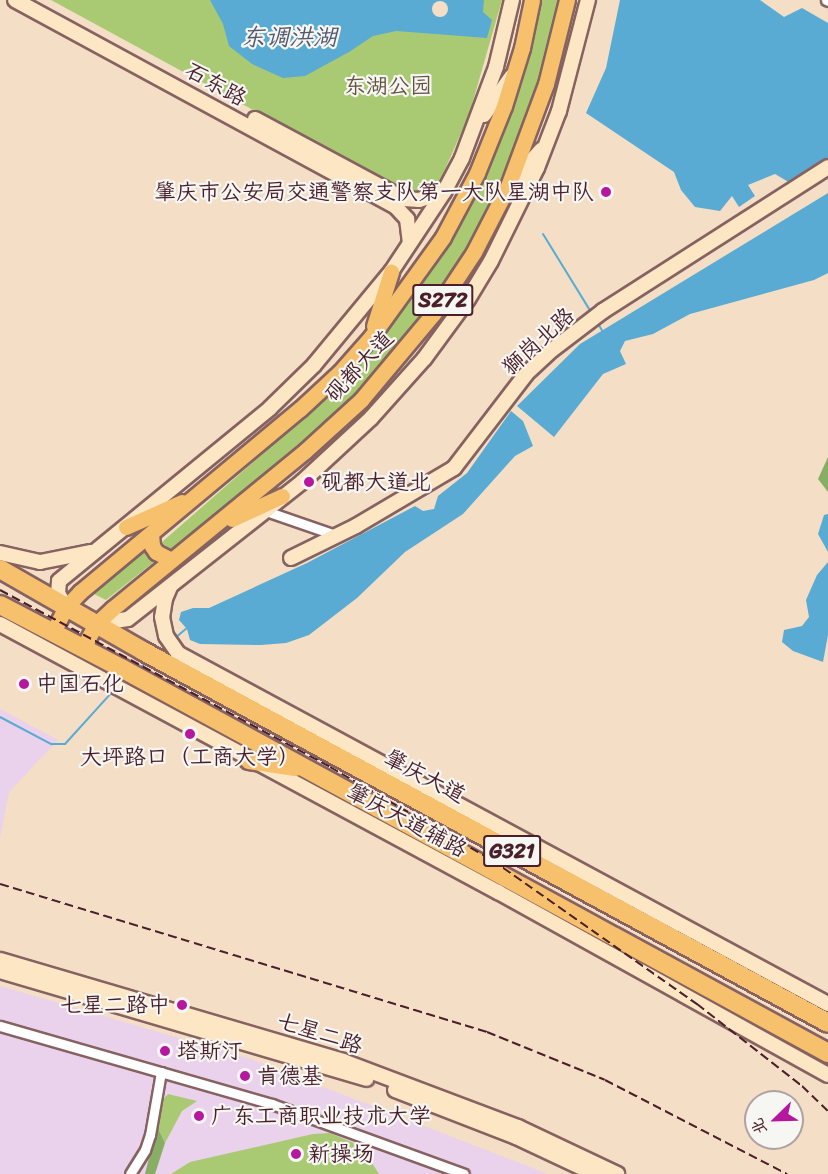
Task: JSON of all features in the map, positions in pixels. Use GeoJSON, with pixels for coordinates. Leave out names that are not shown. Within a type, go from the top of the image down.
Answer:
{"type":"FeatureCollection","features":[{"type":"Feature","properties":{"kind":"highway","name":"肇庆大道"},"geometry":{"type":"LineString","coordinates":[[0,569],[143,651],[173,659],[196,680],[828,1023]]}},
{"type":"Feature","properties":{"kind":"highway","name":"G321"},"geometry":{"type":"LineString","coordinates":[[0,605],[309,770],[375,816],[828,1053]]}},
{"type":"Feature","properties":{"kind":"highway"},"geometry":{"type":"LineString","coordinates":[[249,760],[309,770]]}},
{"type":"Feature","properties":{"kind":"main road","name":"砚都大道"},"geometry":{"type":"LineString","coordinates":[[53,632],[66,607],[80,592],[300,409],[340,372],[371,337],[413,281],[448,228],[493,136],[515,70],[532,0]]}},
{"type":"Feature","properties":{"kind":"main road","name":"砚都大道"},"geometry":{"type":"LineString","coordinates":[[83,648],[96,624],[305,451],[361,400],[386,374],[454,284],[508,186],[540,102],[567,0]]}},
{"type":"Feature","properties":{"kind":"main road"},"geometry":{"type":"LineString","coordinates":[[371,337],[391,272]]}},
{"type":"Feature","properties":{"kind":"main road"},"geometry":{"type":"LineString","coordinates":[[126,527],[198,494]]}},
{"type":"Feature","properties":{"kind":"main road"},"geometry":{"type":"LineString","coordinates":[[211,529],[282,496]]}},
{"type":"Feature","properties":{"kind":"main road"},"geometry":{"type":"LineString","coordinates":[[152,534],[156,552],[171,560]]}},
{"type":"Feature","properties":{"kind":"street","name":"石东路"},"geometry":{"type":"LineString","coordinates":[[15,0],[400,203]]}},
{"type":"Feature","properties":{"kind":"street","name":"石东路"},"geometry":{"type":"LineString","coordinates":[[33,0],[400,203]]}},
{"type":"Feature","properties":{"kind":"street"},"geometry":{"type":"LineString","coordinates":[[66,607],[58,593],[59,581],[270,408],[320,357],[391,272],[444,192],[474,130],[496,67],[512,0]]}},
{"type":"Feature","properties":{"kind":"street"},"geometry":{"type":"LineString","coordinates":[[96,624],[128,619],[338,450],[372,418],[447,328],[468,299],[506,233],[547,142],[579,42],[588,0]]}},
{"type":"Feature","properties":{"kind":"street"},"geometry":{"type":"LineString","coordinates":[[474,130],[515,70]]}},
{"type":"Feature","properties":{"kind":"street"},"geometry":{"type":"LineString","coordinates":[[508,186],[547,142]]}},
{"type":"Feature","properties":{"kind":"street","name":"獅岗北路"},"geometry":{"type":"LineString","coordinates":[[291,558],[338,536],[454,468],[526,374],[552,350],[603,311],[828,167]]}},
{"type":"Feature","properties":{"kind":"street"},"geometry":{"type":"LineString","coordinates":[[410,242],[407,219],[400,203],[444,192]]}},
{"type":"Feature","properties":{"kind":"street"},"geometry":{"type":"LineString","coordinates":[[263,510],[338,536]]}},
{"type":"Feature","properties":{"kind":"street"},"geometry":{"type":"LineString","coordinates":[[0,553],[40,562],[75,557],[96,551]]}},
{"type":"Feature","properties":{"kind":"street"},"geometry":{"type":"LineString","coordinates":[[172,583],[162,608],[166,636],[173,659]]}},
{"type":"Feature","properties":{"kind":"street","name":"肇庆大道辅路"},"geometry":{"type":"LineString","coordinates":[[0,624],[249,760],[375,816],[828,1075]]}},
{"type":"Feature","properties":{"kind":"street","name":"肇庆大道辅路"},"geometry":{"type":"LineString","coordinates":[[173,659],[239,688],[828,1004]]}},
{"type":"Feature","properties":{"kind":"street"},"geometry":{"type":"LineString","coordinates":[[196,680],[239,688]]}},
{"type":"Feature","properties":{"kind":"street","name":"七星二路"},"geometry":{"type":"LineString","coordinates":[[0,960],[36,977],[363,1078],[516,1137],[595,1174]]}},
{"type":"Feature","properties":{"kind":"street","name":"七星二路"},"geometry":{"type":"LineString","coordinates":[[0,971],[36,977],[343,1061],[518,1127],[617,1174]]}},
{"type":"Feature","properties":{"kind":"street"},"geometry":{"type":"LineString","coordinates":[[0,1026],[272,1104],[464,1174]]}},
{"type":"Feature","properties":{"kind":"street"},"geometry":{"type":"LineString","coordinates":[[130,1174],[150,1135],[161,1072]]}},
{"type":"Feature","properties":{"kind":"shaded area"},"geometry":{"type":"Polygon","coordinates":[[[0,709],[58,740],[9,792],[0,838],[0,709]]]}},
{"type":"Feature","properties":{"kind":"shaded area","name":"广东工商职业技术大学"},"geometry":{"type":"Polygon","coordinates":[[[0,986],[248,1058],[548,1174],[0,1174],[0,986]]]}},
{"type":"Feature","properties":{"kind":"green space","name":"东湖公园"},"geometry":{"type":"Polygon","coordinates":[[[51,0],[502,0],[469,115],[439,183],[424,192],[408,194],[51,0]]]}},
{"type":"Feature","properties":{"kind":"green space"},"geometry":{"type":"Polygon","coordinates":[[[539,0],[559,0],[536,94],[508,170],[482,223],[449,280],[413,330],[368,383],[337,414],[236,501],[169,550],[162,542],[281,438],[358,365],[398,317],[434,266],[464,216],[489,165],[517,89],[539,0]]]}},
{"type":"Feature","properties":{"kind":"green space"},"geometry":{"type":"Polygon","coordinates":[[[828,457],[828,492],[818,479],[828,457]]]}},
{"type":"Feature","properties":{"kind":"green space"},"geometry":{"type":"Polygon","coordinates":[[[148,547],[159,558],[106,600],[92,593],[148,547]]]}},
{"type":"Feature","properties":{"kind":"green space"},"geometry":{"type":"Polygon","coordinates":[[[168,1094],[197,1101],[182,1111],[165,1143],[157,1126],[163,1099],[168,1094]]]}},
{"type":"Feature","properties":{"kind":"green space"},"geometry":{"type":"Polygon","coordinates":[[[157,1126],[165,1143],[155,1174],[145,1174],[157,1126]]]}},
{"type":"Feature","properties":{"kind":"green space","name":"新操场"},"geometry":{"type":"Polygon","coordinates":[[[330,1133],[361,1146],[379,1174],[171,1174],[190,1162],[313,1134],[330,1133]]]}},
{"type":"Feature","properties":{"kind":"water","name":"东调洪湖"},"geometry":{"type":"Polygon","coordinates":[[[210,0],[484,0],[483,12],[492,20],[487,38],[396,31],[373,36],[305,76],[283,78],[252,64],[229,46],[223,24],[210,0]]]}},
{"type":"Feature","properties":{"kind":"water"},"geometry":{"type":"Polygon","coordinates":[[[620,0],[760,0],[784,17],[802,8],[828,23],[828,162],[792,184],[775,174],[748,185],[755,196],[739,207],[732,196],[720,211],[695,207],[681,190],[674,172],[586,113],[606,68],[620,0]]]}},
{"type":"Feature","properties":{"kind":"water"},"geometry":{"type":"Polygon","coordinates":[[[828,193],[828,273],[814,280],[690,314],[653,334],[625,341],[620,351],[626,364],[603,374],[554,437],[517,406],[580,344],[828,193]]]}},
{"type":"Feature","properties":{"kind":"water"},"geometry":{"type":"Polygon","coordinates":[[[511,411],[523,421],[533,446],[515,456],[463,514],[405,552],[357,598],[309,635],[286,643],[261,645],[200,644],[190,640],[187,629],[179,620],[181,612],[193,608],[209,608],[307,563],[415,506],[423,511],[434,509],[438,496],[467,473],[511,411]]]}},
{"type":"Feature","properties":{"kind":"water"},"geometry":{"type":"Polygon","coordinates":[[[828,514],[828,552],[818,534],[824,515],[828,514]]]}},
{"type":"Feature","properties":{"kind":"water"},"geometry":{"type":"Polygon","coordinates":[[[828,562],[828,635],[823,662],[793,651],[782,642],[784,630],[802,626],[809,617],[806,600],[817,575],[828,562]]]}},
{"type":"Feature","properties":{"kind":"pier"},"geometry":{"type":"Polygon","coordinates":[[[440,1],[446,3],[448,9],[446,15],[440,17],[434,15],[432,9],[434,3],[440,1]]]}},
{"type":"Feature","properties":{"kind":"waterway"},"geometry":{"type":"LineString","coordinates":[[543,234],[591,312]]}},
{"type":"Feature","properties":{"kind":"waterway"},"geometry":{"type":"LineString","coordinates":[[597,322],[603,332]]}},
{"type":"Feature","properties":{"kind":"waterway"},"geometry":{"type":"LineString","coordinates":[[175,638],[187,628]]}},
{"type":"Feature","properties":{"kind":"waterway"},"geometry":{"type":"LineString","coordinates":[[139,669],[148,661]]}},
{"type":"Feature","properties":{"kind":"waterway"},"geometry":{"type":"LineString","coordinates":[[0,717],[51,744],[65,744],[114,690]]}},
{"type":"Feature","properties":{"kind":"railway"},"geometry":{"type":"LineString","coordinates":[[0,590],[330,767],[492,860],[697,1004],[802,1086],[828,1111]]}},
{"type":"Feature","properties":{"kind":"railway"},"geometry":{"type":"LineString","coordinates":[[0,884],[487,1032],[605,1080],[787,1174]]}},
{"type":"Feature","properties":{"kind":"place","name":"肇庆市公安局交通警察支队第一大队星湖中队"},"geometry":{"type":"Point","coordinates":[606,192]}},
{"type":"Feature","properties":{"kind":"place","name":"砚都大道北"},"geometry":{"type":"Point","coordinates":[309,482]}},
{"type":"Feature","properties":{"kind":"place","name":"中国石化"},"geometry":{"type":"Point","coordinates":[24,684]}},
{"type":"Feature","properties":{"kind":"place","name":"大坪路口（工商大学）"},"geometry":{"type":"Point","coordinates":[190,734]}},
{"type":"Feature","properties":{"kind":"place","name":"七星二路中"},"geometry":{"type":"Point","coordinates":[182,1005]}},
{"type":"Feature","properties":{"kind":"place","name":"塔斯汀"},"geometry":{"type":"Point","coordinates":[165,1051]}},
{"type":"Feature","properties":{"kind":"place","name":"肯德基"},"geometry":{"type":"Point","coordinates":[245,1076]}},
{"type":"Feature","properties":{"kind":"place","name":"广东工商职业技术大学"},"geometry":{"type":"Point","coordinates":[199,1116]}},
{"type":"Feature","properties":{"kind":"place","name":"新操场"},"geometry":{"type":"Point","coordinates":[296,1154]}}]}
